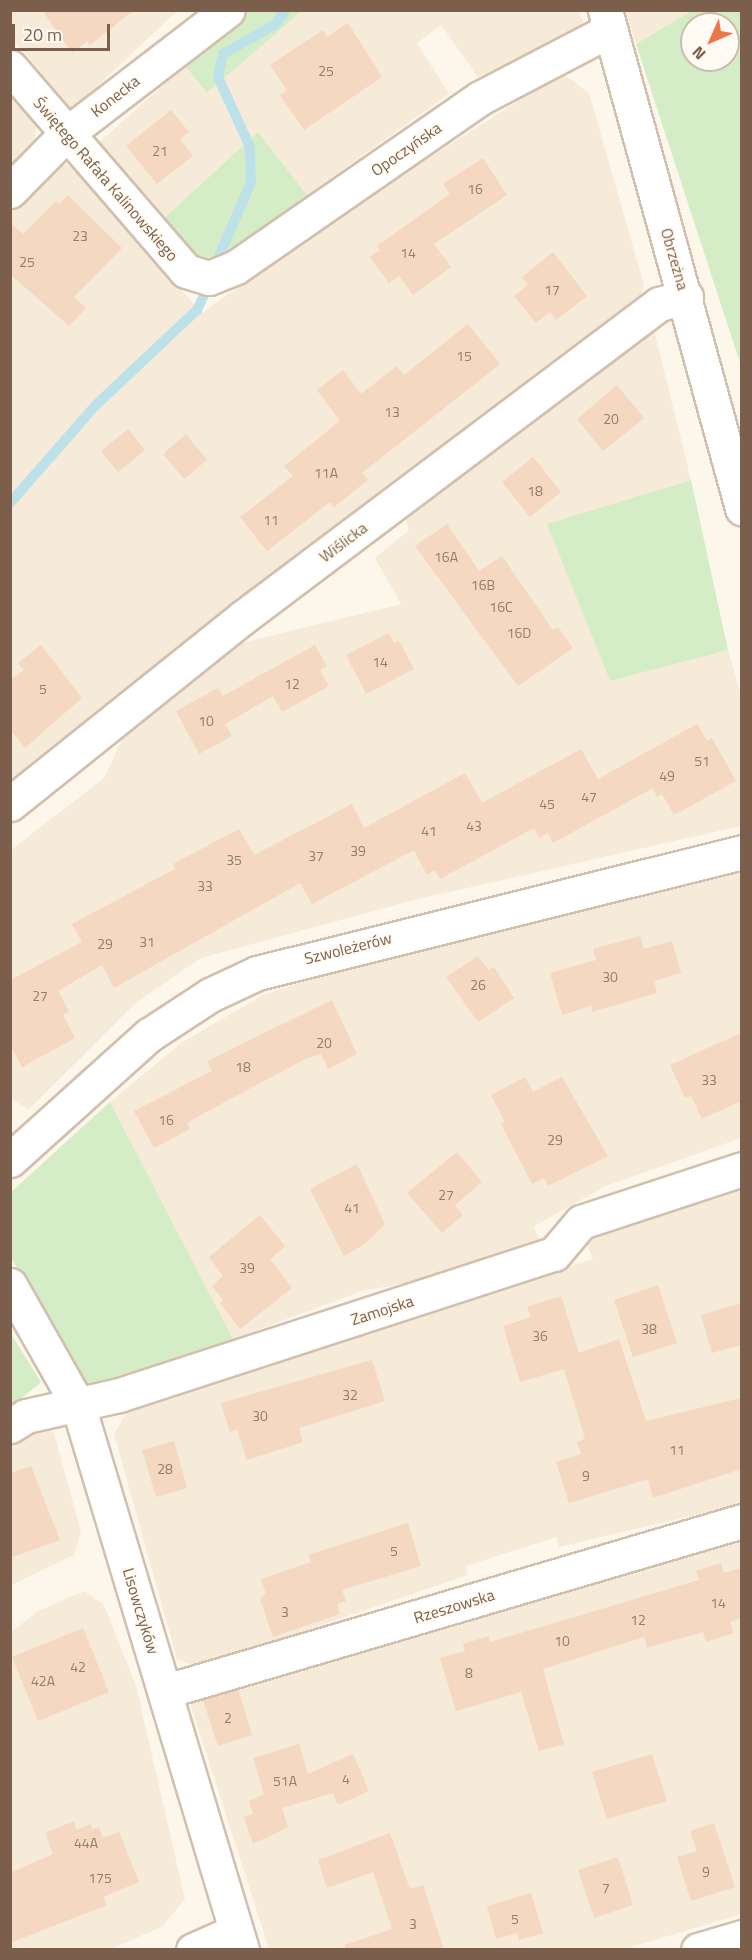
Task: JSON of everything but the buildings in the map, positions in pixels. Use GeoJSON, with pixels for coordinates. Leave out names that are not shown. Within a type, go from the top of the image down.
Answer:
{"type":"FeatureCollection","features":[{"type":"Feature","properties":{"kind":"street","name":"Konecka"},"geometry":{"type":"LineString","coordinates":[[10,191],[65,135],[228,10]]}},
{"type":"Feature","properties":{"kind":"street","name":"Opoczyńska"},"geometry":{"type":"LineString","coordinates":[[209,278],[236,267],[480,98],[608,20]]}},
{"type":"Feature","properties":{"kind":"street","name":"Obrzeżna"},"geometry":{"type":"LineString","coordinates":[[608,20],[686,297],[698,358],[741,508]]}},
{"type":"Feature","properties":{"kind":"street","name":"Świętego Rafała Kalinowskiego"},"geometry":{"type":"LineString","coordinates":[[10,67],[65,135],[186,271],[209,278]]}},
{"type":"Feature","properties":{"kind":"street","name":"Wiślicka"},"geometry":{"type":"LineString","coordinates":[[10,804],[242,618],[659,303],[686,297]]}},
{"type":"Feature","properties":{"kind":"street","name":"Szwoleżerów"},"geometry":{"type":"LineString","coordinates":[[10,1160],[149,1035],[210,995],[257,973],[741,852]]}},
{"type":"Feature","properties":{"kind":"street","name":"Zamojska"},"geometry":{"type":"LineString","coordinates":[[10,1426],[26,1416],[120,1395],[554,1254],[581,1222],[741,1169]]}},
{"type":"Feature","properties":{"kind":"street","name":"Lisowczyków"},"geometry":{"type":"LineString","coordinates":[[10,1285],[78,1405],[166,1691],[239,1940]]}},
{"type":"Feature","properties":{"kind":"street","name":"Rzeszowska"},"geometry":{"type":"LineString","coordinates":[[166,1691],[741,1521]]}},
{"type":"Feature","properties":{"kind":"street"},"geometry":{"type":"LineString","coordinates":[[698,1950],[741,1937]]}},
{"type":"Feature","properties":{"kind":"street"},"geometry":{"type":"LineString","coordinates":[[193,1950],[239,1940]]}},
{"type":"Feature","properties":{"kind":"shaded area"},"geometry":{"type":"Polygon","coordinates":[[[626,10],[691,11],[680,12],[680,18],[636,44],[626,10]]]}},
{"type":"Feature","properties":{"kind":"shaded area"},"geometry":{"type":"Polygon","coordinates":[[[10,11],[177,11],[72,110],[11,37],[10,11]]]}},
{"type":"Feature","properties":{"kind":"shaded area"},"geometry":{"type":"Polygon","coordinates":[[[302,11],[579,11],[585,28],[478,77],[441,25],[417,43],[449,94],[307,195],[258,132],[162,220],[95,146],[185,66],[207,93],[302,11]]]}},
{"type":"Feature","properties":{"kind":"shaded area"},"geometry":{"type":"Polygon","coordinates":[[[562,73],[589,93],[644,285],[638,303],[115,705],[11,780],[11,210],[58,163],[70,165],[202,313],[325,224],[562,73]]]}},
{"type":"Feature","properties":{"kind":"shaded area"},"geometry":{"type":"Polygon","coordinates":[[[10,91],[38,122],[31,151],[10,172],[10,91]]]}},
{"type":"Feature","properties":{"kind":"shaded area"},"geometry":{"type":"Polygon","coordinates":[[[653,326],[691,480],[548,524],[610,681],[728,650],[741,695],[741,826],[418,899],[201,958],[137,1002],[28,1110],[12,1099],[11,850],[104,778],[135,713],[226,647],[401,604],[375,558],[409,530],[405,515],[653,326]]]}},
{"type":"Feature","properties":{"kind":"shaded area"},"geometry":{"type":"Polygon","coordinates":[[[741,871],[741,1138],[606,1186],[534,1226],[539,1240],[450,1275],[362,1291],[233,1339],[110,1102],[181,1043],[263,995],[363,962],[741,871]]]}},
{"type":"Feature","properties":{"kind":"shaded area"},"geometry":{"type":"Polygon","coordinates":[[[741,1183],[741,1504],[559,1547],[556,1537],[466,1566],[468,1575],[198,1667],[177,1659],[114,1434],[128,1411],[593,1259],[583,1236],[741,1183]]]}},
{"type":"Feature","properties":{"kind":"shaded area"},"geometry":{"type":"Polygon","coordinates":[[[44,1425],[54,1433],[81,1532],[74,1555],[11,1585],[11,1443],[44,1425]]]}},
{"type":"Feature","properties":{"kind":"shaded area"},"geometry":{"type":"Polygon","coordinates":[[[741,1539],[741,1914],[625,1949],[269,1949],[191,1706],[197,1694],[741,1539]]]}},
{"type":"Feature","properties":{"kind":"shaded area"},"geometry":{"type":"Polygon","coordinates":[[[84,1591],[104,1605],[136,1686],[185,1899],[163,1926],[111,1949],[11,1950],[11,1632],[38,1611],[84,1591]]]}},
{"type":"Feature","properties":{"kind":"green space"},"geometry":{"type":"Polygon","coordinates":[[[240,11],[302,11],[207,93],[185,66],[240,11]]]}},
{"type":"Feature","properties":{"kind":"green space"},"geometry":{"type":"Polygon","coordinates":[[[691,11],[741,11],[741,366],[636,44],[680,18],[680,72],[740,72],[740,12],[689,12],[691,11]]]}},
{"type":"Feature","properties":{"kind":"green space"},"geometry":{"type":"Polygon","coordinates":[[[258,132],[307,195],[240,253],[196,259],[162,220],[258,132]]]}},
{"type":"Feature","properties":{"kind":"green space"},"geometry":{"type":"Polygon","coordinates":[[[691,480],[728,650],[610,681],[547,524],[691,480]]]}},
{"type":"Feature","properties":{"kind":"green space"},"geometry":{"type":"Polygon","coordinates":[[[110,1102],[233,1339],[107,1384],[85,1385],[11,1258],[10,1193],[110,1102]]]}},
{"type":"Feature","properties":{"kind":"green space"},"geometry":{"type":"Polygon","coordinates":[[[10,1332],[41,1382],[11,1407],[10,1407],[10,1332]]]}},
{"type":"Feature","properties":{"kind":"waterway"},"geometry":{"type":"LineString","coordinates":[[214,268],[251,182],[250,147],[218,77],[223,54],[274,25],[286,10]]}},
{"type":"Feature","properties":{"kind":"waterway"},"geometry":{"type":"LineString","coordinates":[[10,503],[95,406],[197,310],[204,295]]}}]}
